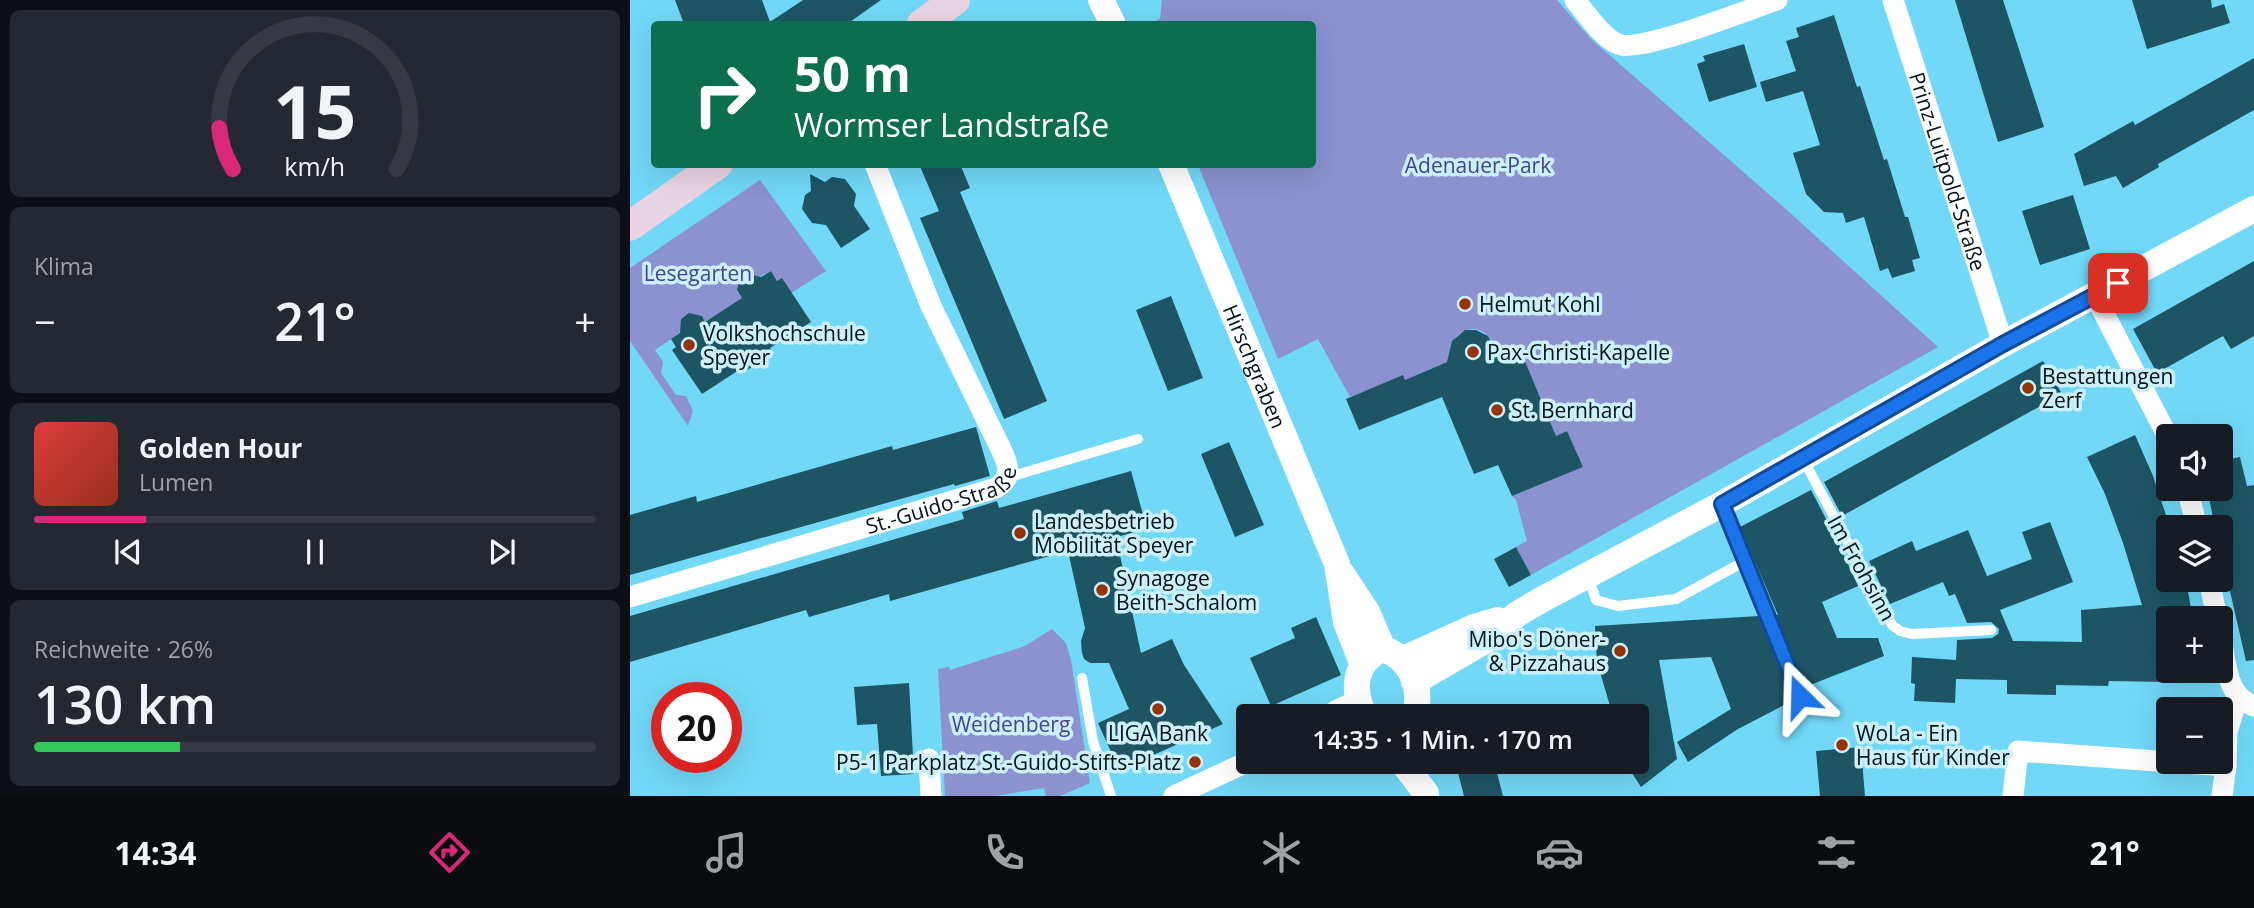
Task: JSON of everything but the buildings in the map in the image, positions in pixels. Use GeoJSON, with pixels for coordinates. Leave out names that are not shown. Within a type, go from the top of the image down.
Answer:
{"type":"FeatureCollection","features":[{"type":"Feature","properties":{"kind":"main road"},"geometry":{"type":"LineString","coordinates":[[926,21],[955,0]]}},
{"type":"Feature","properties":{"kind":"main road"},"geometry":{"type":"LineString","coordinates":[[630,226],[712,168]]}},
{"type":"Feature","properties":{"kind":"street"},"geometry":{"type":"LineString","coordinates":[[1101,0],[1112,21]]}},
{"type":"Feature","properties":{"kind":"street"},"geometry":{"type":"LineString","coordinates":[[1575,0],[1602,32],[1620,45],[1664,38],[1777,0]]}},
{"type":"Feature","properties":{"kind":"street","name":"Prinz-Luitpold-Straße"},"geometry":{"type":"LineString","coordinates":[[1893,0],[2003,344]]}},
{"type":"Feature","properties":{"kind":"street","name":"St.-Guido-Straße"},"geometry":{"type":"LineString","coordinates":[[630,597],[996,488],[1004,484],[1009,477],[1001,449],[931,306],[877,168]]}},
{"type":"Feature","properties":{"kind":"street","name":"Hirschgraben"},"geometry":{"type":"LineString","coordinates":[[1173,168],[1338,567],[1367,612],[1391,663]]}},
{"type":"Feature","properties":{"kind":"street"},"geometry":{"type":"LineString","coordinates":[[1361,704],[1358,682],[1391,663],[1474,627],[1516,615],[1722,504],[2003,344],[2254,209]]}},
{"type":"Feature","properties":{"kind":"street"},"geometry":{"type":"LineString","coordinates":[[2095,296],[2161,424]]}},
{"type":"Feature","properties":{"kind":"street"},"geometry":{"type":"LineString","coordinates":[[1391,663],[1417,696],[1416,704]]}},
{"type":"Feature","properties":{"kind":"street"},"geometry":{"type":"LineString","coordinates":[[2231,683],[2246,701],[2233,722]]}},
{"type":"Feature","properties":{"kind":"street"},"geometry":{"type":"LineString","coordinates":[[2013,796],[2018,751],[2156,760]]}},
{"type":"Feature","properties":{"kind":"street"},"geometry":{"type":"LineString","coordinates":[[929,759],[931,796]]}},
{"type":"Feature","properties":{"kind":"street"},"geometry":{"type":"LineString","coordinates":[[1174,796],[1236,767]]}},
{"type":"Feature","properties":{"kind":"street"},"geometry":{"type":"LineString","coordinates":[[1410,774],[1424,795]]}},
{"type":"Feature","properties":{"kind":"street"},"geometry":{"type":"LineString","coordinates":[[1423,774],[1424,795]]}},
{"type":"Feature","properties":{"kind":"street"},"geometry":{"type":"LineString","coordinates":[[2222,796],[2225,774]]}},
{"type":"Feature","properties":{"kind":"lane"},"geometry":{"type":"LineString","coordinates":[[1009,477],[1138,439]]}},
{"type":"Feature","properties":{"kind":"lane","name":"Im Frohsinn"},"geometry":{"type":"LineString","coordinates":[[1802,459],[1892,625],[1900,631],[1912,634],[1991,630]]}},
{"type":"Feature","properties":{"kind":"lane"},"geometry":{"type":"LineString","coordinates":[[1722,504],[1800,696]]}},
{"type":"Feature","properties":{"kind":"lane"},"geometry":{"type":"LineString","coordinates":[[1587,575],[1596,600],[1618,606],[1676,599],[1745,561]]}},
{"type":"Feature","properties":{"kind":"lane"},"geometry":{"type":"LineString","coordinates":[[1082,678],[1093,741],[1111,796]]}},
{"type":"Feature","properties":{"kind":"green space","name":"Adenauer-Park"},"geometry":{"type":"Polygon","coordinates":[[[1162,0],[1557,0],[1590,38],[1788,211],[1938,347],[1531,575],[1516,547],[1527,541],[1516,500],[1512,496],[1582,467],[1567,431],[1556,436],[1520,349],[1499,358],[1489,337],[1482,331],[1467,330],[1452,344],[1451,360],[1405,380],[1403,376],[1350,397],[1318,339],[1278,359],[1199,168],[1316,168],[1316,21],[1155,21],[1160,19],[1162,0]]]}},
{"type":"Feature","properties":{"kind":"green space","name":"Lesegarten"},"geometry":{"type":"Polygon","coordinates":[[[760,180],[826,271],[791,293],[782,278],[777,281],[771,271],[754,279],[748,274],[739,282],[742,287],[737,291],[742,298],[705,322],[701,315],[695,318],[690,313],[681,319],[684,328],[680,333],[655,350],[663,362],[661,373],[676,395],[686,396],[693,411],[688,426],[630,341],[630,268],[760,180]]]}},
{"type":"Feature","properties":{"kind":"green space","name":"Weidenberg"},"geometry":{"type":"Polygon","coordinates":[[[1052,629],[1066,643],[1071,660],[1090,783],[1060,796],[1046,796],[1044,788],[995,796],[945,796],[938,669],[949,667],[950,670],[1025,646],[1052,629]]]}},
{"type":"Feature","properties":{"kind":"place","name":"Helmut Kohl"},"geometry":{"type":"Point","coordinates":[1465,304]}},
{"type":"Feature","properties":{"kind":"place","name":"Volkshochschule Speyer"},"geometry":{"type":"Point","coordinates":[689,345]}},
{"type":"Feature","properties":{"kind":"place","name":"Pax-Christi-Kapelle"},"geometry":{"type":"Point","coordinates":[1473,352]}},
{"type":"Feature","properties":{"kind":"place","name":"Bestattungen Zerf"},"geometry":{"type":"Point","coordinates":[2028,388]}},
{"type":"Feature","properties":{"kind":"place","name":"St. Bernhard"},"geometry":{"type":"Point","coordinates":[1497,410]}},
{"type":"Feature","properties":{"kind":"place","name":"Landesbetrieb Mobilität Speyer"},"geometry":{"type":"Point","coordinates":[1020,533]}},
{"type":"Feature","properties":{"kind":"place","name":"Synagoge Beith-Schalom"},"geometry":{"type":"Point","coordinates":[1102,590]}},
{"type":"Feature","properties":{"kind":"place","name":"Mibo's Döner- & Pizzahaus"},"geometry":{"type":"Point","coordinates":[1620,651]}},
{"type":"Feature","properties":{"kind":"place","name":"LIGA Bank"},"geometry":{"type":"Point","coordinates":[1158,709]}},
{"type":"Feature","properties":{"kind":"place","name":"WoLa - Ein Haus für Kinder"},"geometry":{"type":"Point","coordinates":[1842,745]}},
{"type":"Feature","properties":{"kind":"place","name":"P5-1 Parkplatz St.-Guido-Stifts-Platz"},"geometry":{"type":"Point","coordinates":[1195,762]}},
{"type":"Feature","properties":{"kind":"route"},"geometry":{"type":"LineString","coordinates":[[1800,696],[1722,504],[2003,344],[2118,283]]}}]}
